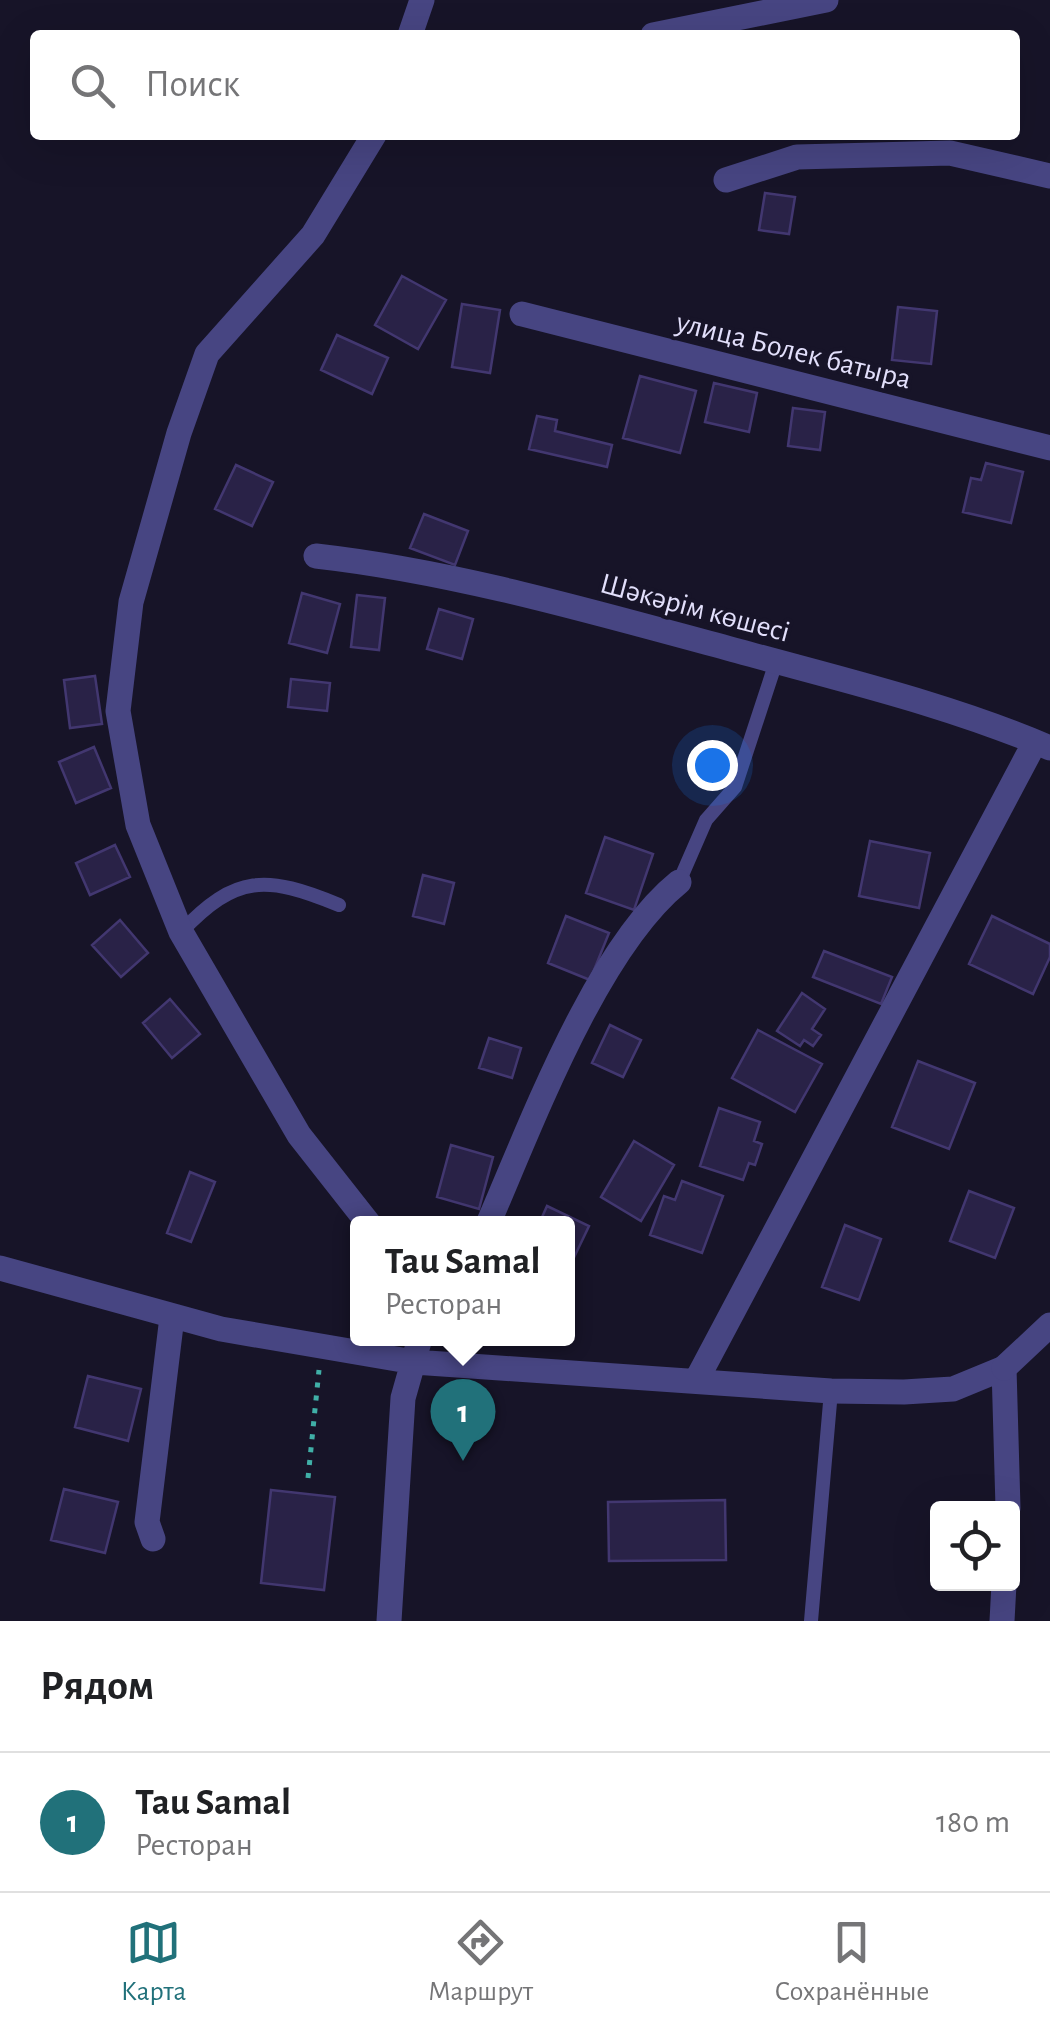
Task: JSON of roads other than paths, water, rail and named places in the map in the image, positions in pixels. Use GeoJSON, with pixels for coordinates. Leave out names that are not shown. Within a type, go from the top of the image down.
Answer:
{"type":"FeatureCollection","features":[{"type":"Feature","properties":{"kind":"street"},"geometry":{"type":"LineString","coordinates":[[412,30],[422,0]]}},
{"type":"Feature","properties":{"kind":"street"},"geometry":{"type":"LineString","coordinates":[[678,30],[826,0]]}},
{"type":"Feature","properties":{"kind":"street"},"geometry":{"type":"LineString","coordinates":[[364,1216],[299,1135],[180,932],[138,825],[118,712],[130,602],[178,434],[206,354],[313,235],[371,140]]}},
{"type":"Feature","properties":{"kind":"street"},"geometry":{"type":"LineString","coordinates":[[726,180],[797,157],[950,152],[1050,176]]}},
{"type":"Feature","properties":{"kind":"street","name":"улица Болек батыра"},"geometry":{"type":"LineString","coordinates":[[522,314],[1050,448]]}},
{"type":"Feature","properties":{"kind":"street","name":"Шәкәрім көшесі"},"geometry":{"type":"LineString","coordinates":[[316,556],[390,564],[776,662],[910,698],[1042,745]]}},
{"type":"Feature","properties":{"kind":"street"},"geometry":{"type":"LineString","coordinates":[[696,1380],[1042,745]]}},
{"type":"Feature","properties":{"kind":"street"},"geometry":{"type":"LineString","coordinates":[[491,1216],[565,1047],[655,901],[679,882]]}},
{"type":"Feature","properties":{"kind":"street"},"geometry":{"type":"LineString","coordinates":[[0,1268],[172,1317],[321,1347],[417,1350],[831,1391],[953,1389],[1004,1368],[1050,1325]]}},
{"type":"Feature","properties":{"kind":"street"},"geometry":{"type":"LineString","coordinates":[[153,1539],[147,1522],[172,1317]]}},
{"type":"Feature","properties":{"kind":"street"},"geometry":{"type":"LineString","coordinates":[[389,1621],[402,1398],[417,1350]]}},
{"type":"Feature","properties":{"kind":"street"},"geometry":{"type":"LineString","coordinates":[[1004,1368],[1008,1501]]}},
{"type":"Feature","properties":{"kind":"street"},"geometry":{"type":"LineString","coordinates":[[1002,1621],[1004,1591]]}},
{"type":"Feature","properties":{"kind":"lane"},"geometry":{"type":"LineString","coordinates":[[679,882],[706,820],[735,787],[776,662]]}},
{"type":"Feature","properties":{"kind":"lane"},"geometry":{"type":"LineString","coordinates":[[180,932],[212,900],[249,882],[298,888],[339,905]]}},
{"type":"Feature","properties":{"kind":"lane"},"geometry":{"type":"LineString","coordinates":[[811,1621],[831,1391]]}},
{"type":"Feature","properties":{"kind":"place","name":"Tau Samal"},"geometry":{"type":"Point","coordinates":[463,1461]}}]}
